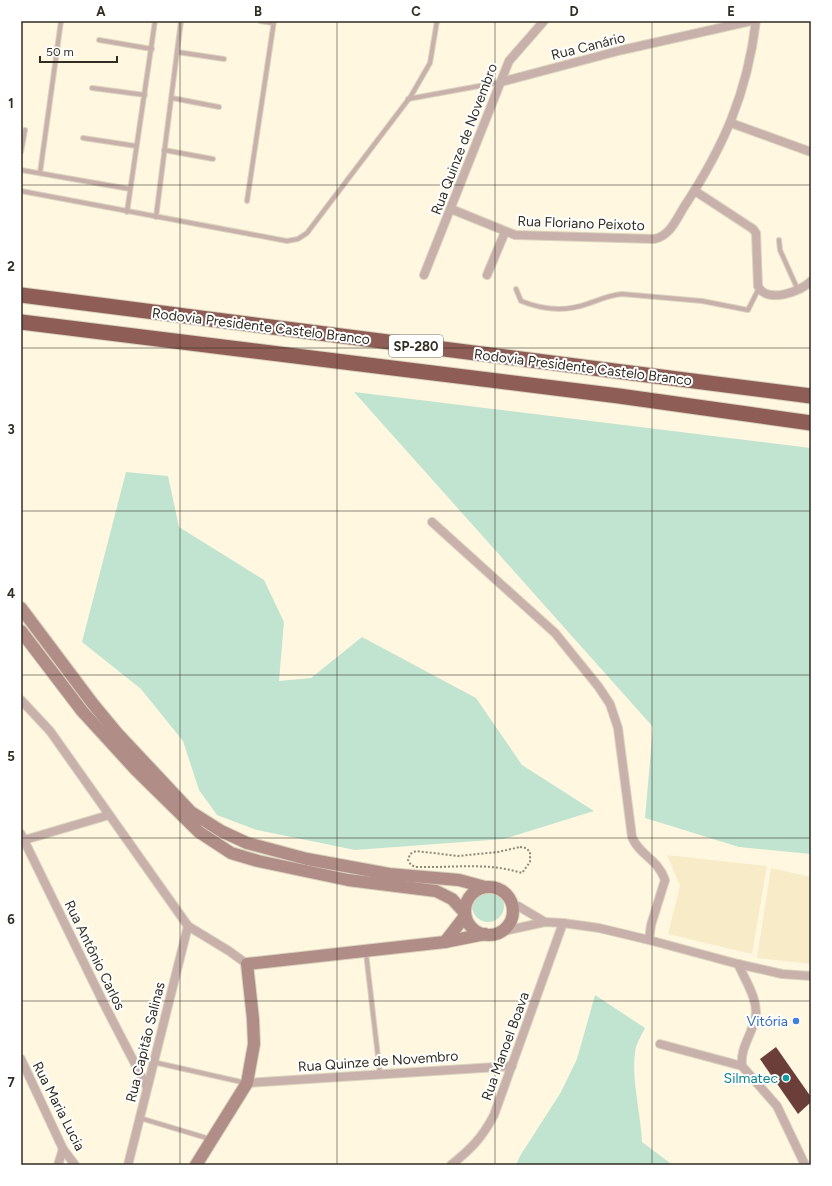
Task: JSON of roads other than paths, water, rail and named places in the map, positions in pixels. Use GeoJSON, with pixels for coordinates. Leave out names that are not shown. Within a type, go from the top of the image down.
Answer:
{"type":"FeatureCollection","features":[{"type":"Feature","properties":{"kind":"highway","name":"Rodovia Presidente Castelo Branco"},"geometry":{"type":"LineString","coordinates":[[21,295],[811,396]]}},
{"type":"Feature","properties":{"kind":"highway","name":"Rodovia Presidente Castelo Branco"},"geometry":{"type":"LineString","coordinates":[[21,322],[619,396],[811,423]]}},
{"type":"Feature","properties":{"kind":"street","name":"Rua Quinze de Novembro"},"geometry":{"type":"LineString","coordinates":[[424,275],[512,57],[544,21]]}},
{"type":"Feature","properties":{"kind":"street","name":"Rua Canário"},"geometry":{"type":"LineString","coordinates":[[501,82],[622,50],[751,21]]}},
{"type":"Feature","properties":{"kind":"street"},"geometry":{"type":"LineString","coordinates":[[756,21],[747,75],[732,123],[695,191],[753,229],[756,233],[759,288],[766,294],[772,295],[798,290],[806,286],[811,281]]}},
{"type":"Feature","properties":{"kind":"street"},"geometry":{"type":"LineString","coordinates":[[732,123],[811,152]]}},
{"type":"Feature","properties":{"kind":"street","name":"Rua Floriano Peixoto"},"geometry":{"type":"LineString","coordinates":[[451,209],[515,235],[654,239],[666,234],[695,191]]}},
{"type":"Feature","properties":{"kind":"street"},"geometry":{"type":"LineString","coordinates":[[487,274],[506,232]]}},
{"type":"Feature","properties":{"kind":"street"},"geometry":{"type":"LineString","coordinates":[[432,522],[492,578],[530,609],[555,633],[598,686],[614,714],[624,765],[631,829],[634,842],[658,865],[665,880],[651,925],[649,940]]}},
{"type":"Feature","properties":{"kind":"street"},"geometry":{"type":"LineString","coordinates":[[21,608],[93,704],[127,744],[191,812],[221,831],[247,843],[307,859],[389,874],[459,880],[500,890],[506,894],[512,907],[510,921],[500,932]]}},
{"type":"Feature","properties":{"kind":"street"},"geometry":{"type":"LineString","coordinates":[[21,631],[82,711],[126,760],[194,827],[210,840],[231,852],[258,861],[348,880],[436,891],[452,899],[465,914],[472,928],[485,934]]}},
{"type":"Feature","properties":{"kind":"street"},"geometry":{"type":"LineString","coordinates":[[21,700],[50,731],[188,926],[247,964],[445,942],[545,922],[599,928],[782,974],[811,976]]}},
{"type":"Feature","properties":{"kind":"street"},"geometry":{"type":"LineString","coordinates":[[22,838],[109,815]]}},
{"type":"Feature","properties":{"kind":"street","name":"Rua Antônio Carlos"},"geometry":{"type":"LineString","coordinates":[[22,838],[147,1087]]}},
{"type":"Feature","properties":{"kind":"street"},"geometry":{"type":"LineString","coordinates":[[445,942],[465,914],[465,906],[472,893],[485,887]]}},
{"type":"Feature","properties":{"kind":"street"},"geometry":{"type":"LineString","coordinates":[[512,907],[518,906],[545,922]]}},
{"type":"Feature","properties":{"kind":"street","name":"Rua Manoel Boava"},"geometry":{"type":"LineString","coordinates":[[451,1165],[464,1155],[483,1136],[494,1115],[563,923]]}},
{"type":"Feature","properties":{"kind":"street","name":"Rua Capitão Salinas"},"geometry":{"type":"LineString","coordinates":[[128,1165],[188,926]]}},
{"type":"Feature","properties":{"kind":"street"},"geometry":{"type":"LineString","coordinates":[[196,1165],[247,1083],[254,1044],[254,1019],[247,964]]}},
{"type":"Feature","properties":{"kind":"street"},"geometry":{"type":"LineString","coordinates":[[738,964],[752,995],[756,1010],[756,1019],[744,1048],[742,1066]]}},
{"type":"Feature","properties":{"kind":"street"},"geometry":{"type":"LineString","coordinates":[[660,1044],[742,1066],[777,1106],[805,1165]]}},
{"type":"Feature","properties":{"kind":"street","name":"Rua Maria Lucia"},"geometry":{"type":"LineString","coordinates":[[21,1059],[63,1149],[75,1165]]}},
{"type":"Feature","properties":{"kind":"street","name":"Rua Quinze de Novembro"},"geometry":{"type":"LineString","coordinates":[[247,1083],[512,1066]]}},
{"type":"Feature","properties":{"kind":"street"},"geometry":{"type":"LineString","coordinates":[[58,1165],[63,1149]]}},
{"type":"Feature","properties":{"kind":"lane"},"geometry":{"type":"LineString","coordinates":[[40,173],[61,21]]}},
{"type":"Feature","properties":{"kind":"lane"},"geometry":{"type":"LineString","coordinates":[[127,212],[155,21]]}},
{"type":"Feature","properties":{"kind":"lane"},"geometry":{"type":"LineString","coordinates":[[156,217],[181,21]]}},
{"type":"Feature","properties":{"kind":"lane"},"geometry":{"type":"LineString","coordinates":[[248,201],[273,22],[260,21]]}},
{"type":"Feature","properties":{"kind":"lane"},"geometry":{"type":"LineString","coordinates":[[21,191],[287,241],[302,238],[408,98],[430,63],[437,21]]}},
{"type":"Feature","properties":{"kind":"lane"},"geometry":{"type":"LineString","coordinates":[[99,40],[152,49]]}},
{"type":"Feature","properties":{"kind":"lane"},"geometry":{"type":"LineString","coordinates":[[177,52],[224,59]]}},
{"type":"Feature","properties":{"kind":"lane"},"geometry":{"type":"LineString","coordinates":[[408,98],[501,82]]}},
{"type":"Feature","properties":{"kind":"lane"},"geometry":{"type":"LineString","coordinates":[[92,88],[145,95]]}},
{"type":"Feature","properties":{"kind":"lane"},"geometry":{"type":"LineString","coordinates":[[172,98],[219,107]]}},
{"type":"Feature","properties":{"kind":"lane"},"geometry":{"type":"LineString","coordinates":[[21,152],[25,130]]}},
{"type":"Feature","properties":{"kind":"lane"},"geometry":{"type":"LineString","coordinates":[[83,138],[136,146]]}},
{"type":"Feature","properties":{"kind":"lane"},"geometry":{"type":"LineString","coordinates":[[164,150],[214,159]]}},
{"type":"Feature","properties":{"kind":"lane"},"geometry":{"type":"LineString","coordinates":[[21,170],[130,189]]}},
{"type":"Feature","properties":{"kind":"lane"},"geometry":{"type":"LineString","coordinates":[[779,240],[780,250],[798,290]]}},
{"type":"Feature","properties":{"kind":"lane"},"geometry":{"type":"LineString","coordinates":[[516,289],[520,301],[533,306],[565,309],[586,305],[609,295],[622,294],[702,301],[748,310],[759,288]]}},
{"type":"Feature","properties":{"kind":"lane"},"geometry":{"type":"LineString","coordinates":[[365,951],[380,1074]]}},
{"type":"Feature","properties":{"kind":"lane"},"geometry":{"type":"LineString","coordinates":[[153,1062],[247,1083]]}},
{"type":"Feature","properties":{"kind":"lane"},"geometry":{"type":"LineString","coordinates":[[140,1118],[212,1140]]}},
{"type":"Feature","properties":{"kind":"place","name":"Vitória"},"geometry":{"type":"Point","coordinates":[796,1021]}},
{"type":"Feature","properties":{"kind":"place","name":"Silmatec"},"geometry":{"type":"Point","coordinates":[786,1078]}}]}
